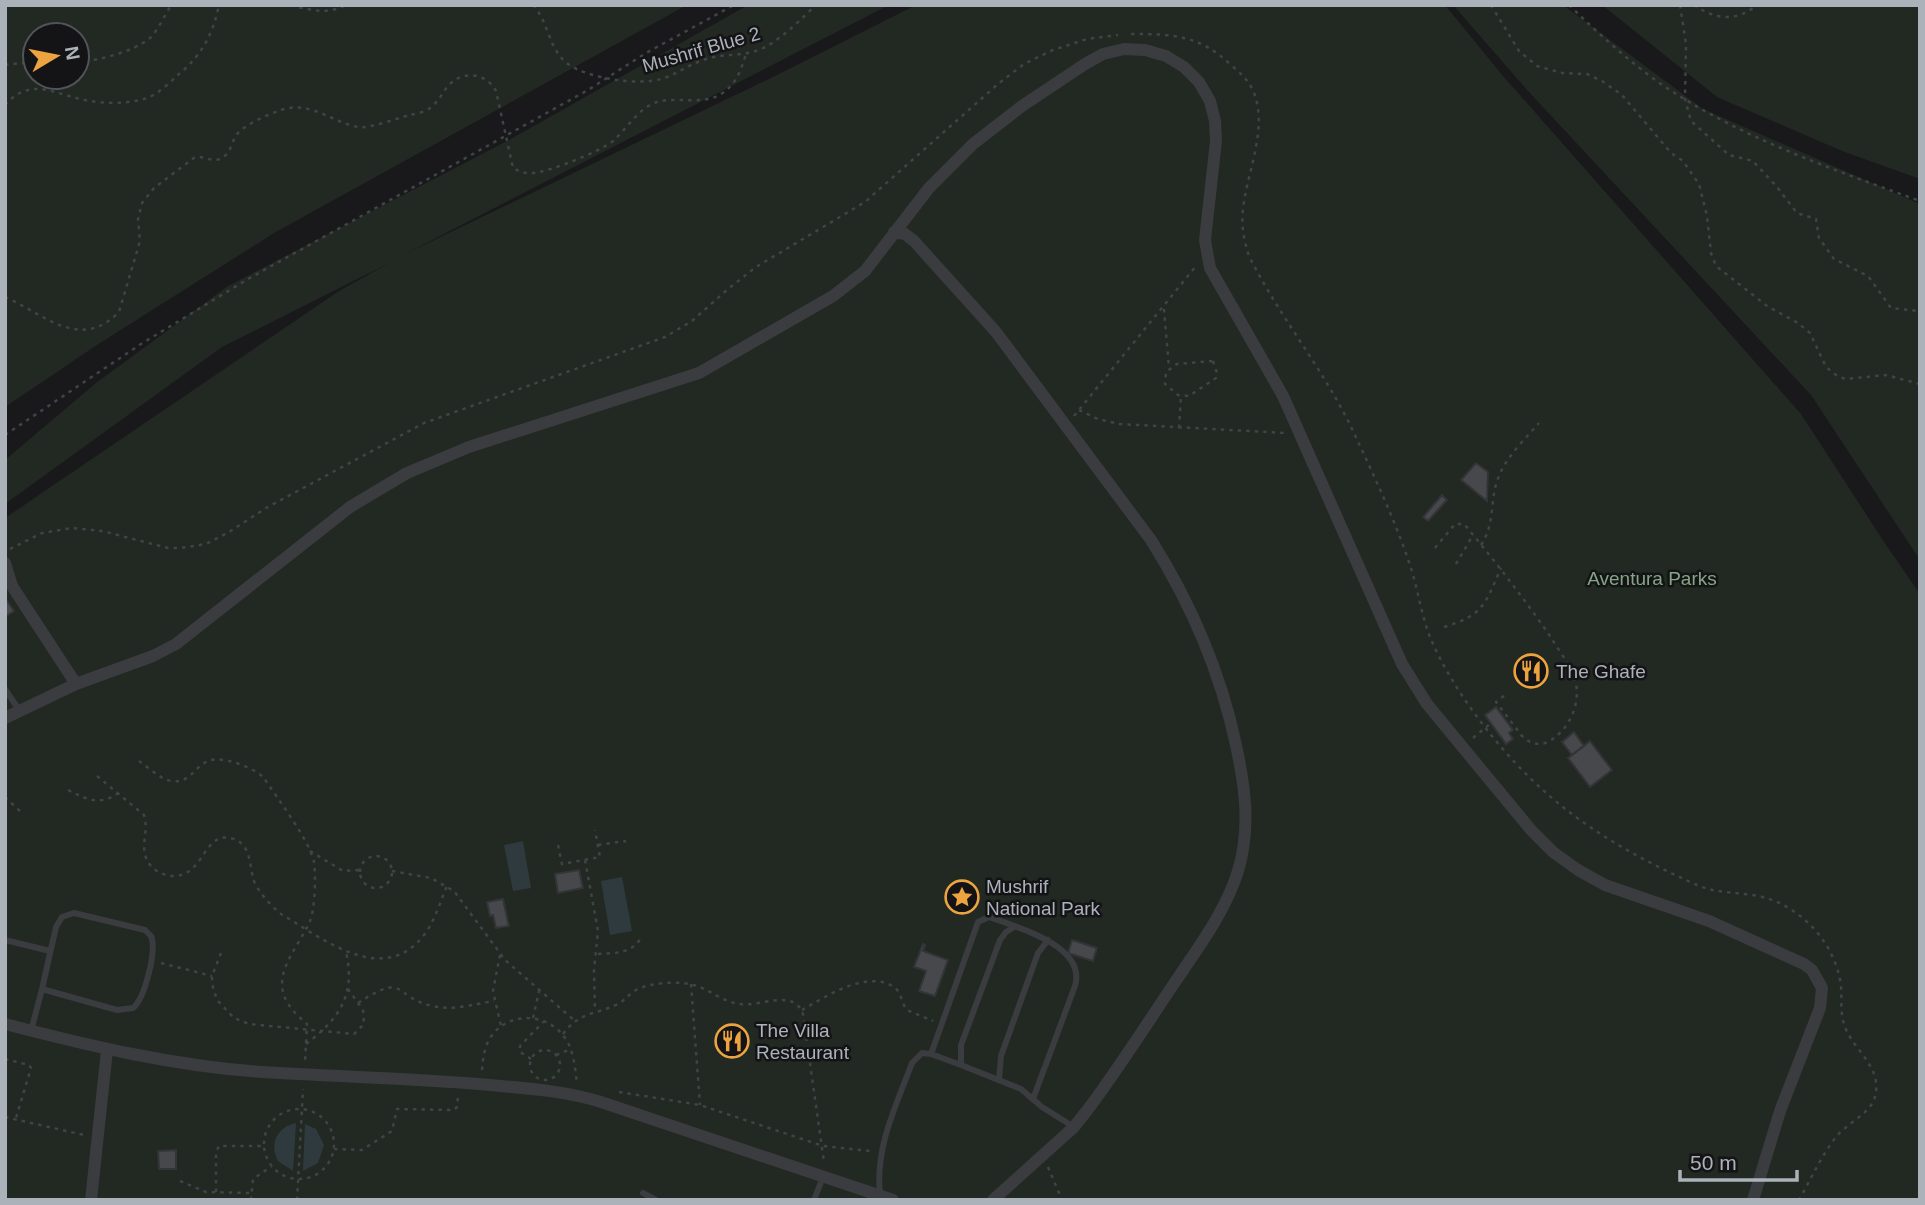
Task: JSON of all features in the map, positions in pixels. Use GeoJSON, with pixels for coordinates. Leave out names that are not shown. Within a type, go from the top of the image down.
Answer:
{"type":"FeatureCollection","features":[{"type":"Feature","properties":{"kind":"street"},"geometry":{"type":"LineString","coordinates":[[5,718],[76,684],[153,656],[176,644],[350,507],[407,473],[469,447],[685,378],[724,360],[845,289],[865,271],[929,188],[973,144],[1022,106],[1103,54],[1145,50],[1166,56],[1184,67],[1199,82],[1210,101],[1216,141],[1206,227],[1206,253],[1217,282],[1272,375],[1410,678],[1427,704],[1531,830],[1571,866],[1605,885],[1709,921],[1752,940],[1804,964],[1818,979],[1822,988],[1820,1008],[1780,1111],[1753,1200]]}},
{"type":"Feature","properties":{"kind":"street"},"geometry":{"type":"LineString","coordinates":[[894,232],[905,234],[914,241],[980,312],[1151,540],[1191,608],[1206,644],[1223,693],[1243,778],[1246,812],[1244,846],[1239,869],[1222,911],[1104,1087],[1074,1127],[993,1200]]}},
{"type":"Feature","properties":{"kind":"street"},"geometry":{"type":"LineString","coordinates":[[5,563],[9,583],[76,684]]}},
{"type":"Feature","properties":{"kind":"street"},"geometry":{"type":"LineString","coordinates":[[5,1024],[107,1050],[225,1069],[458,1082],[580,1096],[824,1175],[860,1194],[880,1194],[893,1200]]}},
{"type":"Feature","properties":{"kind":"street"},"geometry":{"type":"LineString","coordinates":[[91,1200],[107,1050]]}},
{"type":"Feature","properties":{"kind":"lane"},"geometry":{"type":"LineString","coordinates":[[5,689],[19,710]]}},
{"type":"Feature","properties":{"kind":"lane"},"geometry":{"type":"LineString","coordinates":[[31,1031],[50,951],[58,921],[62,917],[74,913],[149,932],[154,944],[140,1000],[128,1010],[117,1010],[41,989]]}},
{"type":"Feature","properties":{"kind":"lane"},"geometry":{"type":"LineString","coordinates":[[931,1054],[978,922],[989,918],[1048,940],[1073,964],[1076,981],[1033,1099]]}},
{"type":"Feature","properties":{"kind":"lane"},"geometry":{"type":"LineString","coordinates":[[961,1065],[961,1045],[1000,940],[1014,927]]}},
{"type":"Feature","properties":{"kind":"lane"},"geometry":{"type":"LineString","coordinates":[[5,940],[50,951]]}},
{"type":"Feature","properties":{"kind":"lane"},"geometry":{"type":"LineString","coordinates":[[999,1080],[1001,1056],[1038,953],[1048,940]]}},
{"type":"Feature","properties":{"kind":"lane"},"geometry":{"type":"LineString","coordinates":[[880,1194],[880,1152],[914,1059],[922,1053],[931,1054],[1021,1089],[1053,1115],[1074,1127]]}},
{"type":"Feature","properties":{"kind":"lane"},"geometry":{"type":"LineString","coordinates":[[814,1200],[824,1175]]}},
{"type":"Feature","properties":{"kind":"lane"},"geometry":{"type":"LineString","coordinates":[[643,1193],[656,1200]]}},
{"type":"Feature","properties":{"kind":"path"},"geometry":{"type":"LineString","coordinates":[[91,61],[139,45],[152,36],[171,5]]}},
{"type":"Feature","properties":{"kind":"path"},"geometry":{"type":"LineString","coordinates":[[5,105],[18,93],[32,89],[99,102],[146,98],[166,85],[199,54],[212,31],[219,5]]}},
{"type":"Feature","properties":{"kind":"path"},"geometry":{"type":"LineString","coordinates":[[291,5],[327,11],[345,5]]}},
{"type":"Feature","properties":{"kind":"path","name":"Mushrif Blue 2"},"geometry":{"type":"LineString","coordinates":[[533,5],[540,13],[554,49],[561,58],[580,71],[646,82],[672,75],[707,58],[746,54],[774,41],[816,5]]}},
{"type":"Feature","properties":{"kind":"path"},"geometry":{"type":"LineString","coordinates":[[5,435],[194,311],[588,90],[676,35],[734,5]]}},
{"type":"Feature","properties":{"kind":"path"},"geometry":{"type":"LineString","coordinates":[[1491,5],[1519,51],[1537,66],[1562,74],[1587,74],[1622,95],[1671,153],[1683,161],[1699,184],[1716,266],[1768,306],[1810,333],[1826,367],[1845,379],[1886,375],[1920,384]]}},
{"type":"Feature","properties":{"kind":"path"},"geometry":{"type":"LineString","coordinates":[[1569,5],[1633,64],[1685,99],[1739,130],[1777,148],[1920,201]]}},
{"type":"Feature","properties":{"kind":"path"},"geometry":{"type":"LineString","coordinates":[[1680,5],[1686,44],[1685,99],[1691,121],[1729,155],[1753,161],[1797,213],[1816,219],[1819,237],[1834,259],[1868,276],[1891,308],[1920,314]]}},
{"type":"Feature","properties":{"kind":"path"},"geometry":{"type":"LineString","coordinates":[[1694,5],[1713,16],[1725,18],[1748,12],[1757,5]]}},
{"type":"Feature","properties":{"kind":"path"},"geometry":{"type":"LineString","coordinates":[[5,552],[35,536],[72,528],[102,530],[168,548],[194,547],[218,539],[266,508],[424,423],[679,330],[757,268],[864,202],[998,84],[1038,56],[1087,39],[1105,36],[1143,34],[1197,40],[1220,54],[1245,77],[1254,94],[1259,123],[1242,221],[1250,256],[1348,419],[1405,551],[1430,637],[1450,675],[1486,727],[1520,769],[1596,831],[1699,885],[1779,903],[1801,917],[1820,936],[1838,972],[1844,1024],[1849,1037],[1874,1074],[1876,1089],[1875,1097],[1867,1109],[1843,1129],[1829,1147],[1799,1200]]}},
{"type":"Feature","properties":{"kind":"path"},"geometry":{"type":"LineString","coordinates":[[5,297],[55,325],[67,328],[84,330],[100,327],[112,320],[119,312],[140,241],[138,219],[142,203],[154,188],[195,157],[202,156],[211,160],[221,158],[228,153],[237,134],[281,110],[309,108],[358,127],[371,127],[429,109],[459,77],[478,75],[491,82],[496,91],[513,168],[524,173],[537,173],[572,161],[611,142],[633,119],[659,102],[705,100],[722,94],[738,78],[746,54]]}},
{"type":"Feature","properties":{"kind":"path"},"geometry":{"type":"LineString","coordinates":[[1066,426],[1206,253]]}},
{"type":"Feature","properties":{"kind":"path"},"geometry":{"type":"LineString","coordinates":[[1164,307],[1169,368],[1165,376],[1166,384],[1181,396],[1189,396],[1214,380],[1217,373],[1215,364],[1209,361],[1177,364],[1169,368]]}},
{"type":"Feature","properties":{"kind":"path"},"geometry":{"type":"LineString","coordinates":[[1179,428],[1181,396]]}},
{"type":"Feature","properties":{"kind":"path"},"geometry":{"type":"LineString","coordinates":[[1079,410],[1109,423],[1299,434]]}},
{"type":"Feature","properties":{"kind":"path"},"geometry":{"type":"LineString","coordinates":[[1481,544],[1491,528],[1499,476],[1509,459],[1539,423]]}},
{"type":"Feature","properties":{"kind":"path"},"geometry":{"type":"LineString","coordinates":[[1435,548],[1458,522],[1464,524],[1501,568],[1570,669],[1577,692],[1569,722],[1558,735],[1543,744],[1526,740],[1504,714],[1496,702],[1505,695]]}},
{"type":"Feature","properties":{"kind":"path"},"geometry":{"type":"LineString","coordinates":[[1456,564],[1473,535]]}},
{"type":"Feature","properties":{"kind":"path"},"geometry":{"type":"LineString","coordinates":[[1444,627],[1466,620],[1480,610],[1501,568]]}},
{"type":"Feature","properties":{"kind":"path"},"geometry":{"type":"LineString","coordinates":[[1462,747],[1491,723]]}},
{"type":"Feature","properties":{"kind":"path"},"geometry":{"type":"LineString","coordinates":[[139,761],[171,781],[184,780],[205,762],[214,759],[255,770],[264,778],[310,851],[314,872],[312,912],[306,929],[284,967],[282,977],[285,998],[290,1007],[307,1023],[297,1200]]}},
{"type":"Feature","properties":{"kind":"path"},"geometry":{"type":"LineString","coordinates":[[97,776],[144,815],[144,853],[157,871],[170,876],[185,874],[197,866],[212,842],[218,839],[238,841],[247,850],[253,878],[265,898],[281,914],[345,951],[378,959],[408,950],[430,926],[447,886]]}},
{"type":"Feature","properties":{"kind":"path"},"geometry":{"type":"LineString","coordinates":[[68,790],[94,801],[107,800],[118,794]]}},
{"type":"Feature","properties":{"kind":"path"},"geometry":{"type":"LineString","coordinates":[[5,797],[22,813]]}},
{"type":"Feature","properties":{"kind":"path"},"geometry":{"type":"LineString","coordinates":[[558,845],[562,864],[600,857],[595,830]]}},
{"type":"Feature","properties":{"kind":"path"},"geometry":{"type":"LineString","coordinates":[[598,845],[626,841]]}},
{"type":"Feature","properties":{"kind":"path"},"geometry":{"type":"LineString","coordinates":[[310,851],[343,871],[360,870]]}},
{"type":"Feature","properties":{"kind":"path"},"geometry":{"type":"LineString","coordinates":[[376,856],[386,860],[391,870],[388,883],[376,888],[364,883],[360,870],[365,860],[376,856]]}},
{"type":"Feature","properties":{"kind":"path"},"geometry":{"type":"LineString","coordinates":[[585,860],[598,931],[595,1011]]}},
{"type":"Feature","properties":{"kind":"path"},"geometry":{"type":"LineString","coordinates":[[391,870],[431,878],[447,886],[460,898],[500,955],[575,1021]]}},
{"type":"Feature","properties":{"kind":"path"},"geometry":{"type":"LineString","coordinates":[[596,954],[627,951],[641,938]]}},
{"type":"Feature","properties":{"kind":"path"},"geometry":{"type":"LineString","coordinates":[[306,1044],[322,1032],[338,1013],[348,989],[345,951]]}},
{"type":"Feature","properties":{"kind":"path"},"geometry":{"type":"LineString","coordinates":[[221,953],[212,976],[217,1000],[227,1013],[249,1024],[349,1035],[359,1032],[365,1019],[363,1010],[348,989]]}},
{"type":"Feature","properties":{"kind":"path"},"geometry":{"type":"LineString","coordinates":[[500,955],[493,986],[501,1026]]}},
{"type":"Feature","properties":{"kind":"path"},"geometry":{"type":"LineString","coordinates":[[150,961],[212,976]]}},
{"type":"Feature","properties":{"kind":"path"},"geometry":{"type":"LineString","coordinates":[[691,984],[700,1105]]}},
{"type":"Feature","properties":{"kind":"path"},"geometry":{"type":"LineString","coordinates":[[562,1034],[575,1021],[618,1004],[643,987],[691,984],[739,1004],[789,1000],[796,1003],[802,1010],[823,1146],[824,1175]]}},
{"type":"Feature","properties":{"kind":"path"},"geometry":{"type":"LineString","coordinates":[[802,1010],[849,985],[879,984],[888,985],[898,992],[907,1010],[941,1024]]}},
{"type":"Feature","properties":{"kind":"path"},"geometry":{"type":"LineString","coordinates":[[358,1003],[377,991],[390,987],[403,990],[423,1003],[442,1008],[494,1001]]}},
{"type":"Feature","properties":{"kind":"path"},"geometry":{"type":"LineString","coordinates":[[533,1018],[540,990]]}},
{"type":"Feature","properties":{"kind":"path"},"geometry":{"type":"LineString","coordinates":[[480,1084],[486,1046],[501,1026],[517,1019],[533,1018],[544,1021],[562,1034],[571,1049],[580,1096]]}},
{"type":"Feature","properties":{"kind":"path"},"geometry":{"type":"LineString","coordinates":[[531,1059],[522,1054],[520,1046],[544,1021]]}},
{"type":"Feature","properties":{"kind":"path"},"geometry":{"type":"LineString","coordinates":[[556,1055],[571,1049]]}},
{"type":"Feature","properties":{"kind":"path"},"geometry":{"type":"LineString","coordinates":[[546,1050],[556,1055],[559,1060],[558,1072],[550,1080],[538,1079],[531,1070],[531,1059],[535,1054],[546,1050]]}},
{"type":"Feature","properties":{"kind":"path"},"geometry":{"type":"LineString","coordinates":[[5,1059],[29,1065],[31,1068],[16,1120]]}},
{"type":"Feature","properties":{"kind":"path"},"geometry":{"type":"LineString","coordinates":[[577,1080],[586,1083]]}},
{"type":"Feature","properties":{"kind":"path"},"geometry":{"type":"LineString","coordinates":[[334,1149],[365,1149],[392,1131],[397,1110],[454,1110],[458,1105],[458,1082]]}},
{"type":"Feature","properties":{"kind":"path"},"geometry":{"type":"LineString","coordinates":[[613,1090],[700,1105],[823,1146],[880,1152]]}},
{"type":"Feature","properties":{"kind":"path"},"geometry":{"type":"LineString","coordinates":[[302,1109],[311,1111],[327,1122],[334,1140],[334,1149],[331,1159],[317,1174],[297,1179],[279,1173],[272,1166],[264,1146],[265,1136],[275,1119],[292,1110],[302,1109]]}},
{"type":"Feature","properties":{"kind":"path"},"geometry":{"type":"LineString","coordinates":[[5,1117],[74,1134],[97,1134]]}},
{"type":"Feature","properties":{"kind":"path"},"geometry":{"type":"LineString","coordinates":[[216,1192],[216,1152],[219,1146],[264,1146]]}},
{"type":"Feature","properties":{"kind":"path"},"geometry":{"type":"LineString","coordinates":[[1043,1155],[1062,1200]]}},
{"type":"Feature","properties":{"kind":"path"},"geometry":{"type":"LineString","coordinates":[[251,1200],[253,1179],[272,1166]]}},
{"type":"Feature","properties":{"kind":"path"},"geometry":{"type":"LineString","coordinates":[[180,1181],[197,1190],[251,1193]]}},
{"type":"Feature","properties":{"kind":"green space"},"geometry":{"type":"Polygon","coordinates":[[[5,5],[687,5],[274,233],[5,407],[5,5]]]}},
{"type":"Feature","properties":{"kind":"green space","name":"Mushrif National Park"},"geometry":{"type":"Polygon","coordinates":[[[748,5],[889,5],[405,254],[916,5],[1445,5],[1503,76],[1801,414],[1920,594],[1920,1200],[5,1200],[5,518],[339,291],[389,263],[222,347],[5,504],[5,460],[96,383],[228,286],[509,140],[748,5]]]}},
{"type":"Feature","properties":{"kind":"green space"},"geometry":{"type":"Polygon","coordinates":[[[1453,5],[1563,5],[1703,109],[1920,204],[1920,560],[1811,395],[1528,91],[1453,5]]]}},
{"type":"Feature","properties":{"kind":"green space"},"geometry":{"type":"Polygon","coordinates":[[[1602,5],[1920,5],[1920,179],[1842,151],[1717,97],[1602,5]]]}},
{"type":"Feature","properties":{"kind":"shaded area"},"geometry":{"type":"Polygon","coordinates":[[[523,841],[531,888],[513,891],[504,845],[523,841]]]}},
{"type":"Feature","properties":{"kind":"shaded area"},"geometry":{"type":"Polygon","coordinates":[[[622,877],[632,931],[610,935],[601,881],[622,877]]]}},
{"type":"Feature","properties":{"kind":"shaded area"},"geometry":{"type":"Polygon","coordinates":[[[296,1123],[293,1171],[278,1161],[274,1148],[280,1132],[296,1123]]]}},
{"type":"Feature","properties":{"kind":"shaded area"},"geometry":{"type":"Polygon","coordinates":[[[305,1124],[316,1129],[324,1145],[318,1163],[303,1171],[305,1124]]]}},
{"type":"Feature","properties":{"kind":"building"},"geometry":{"type":"Polygon","coordinates":[[[1476,463],[1488,472],[1487,501],[1461,480],[1476,463]]]}},
{"type":"Feature","properties":{"kind":"building"},"geometry":{"type":"Polygon","coordinates":[[[1442,495],[1447,500],[1428,521],[1423,517],[1442,495]]]}},
{"type":"Feature","properties":{"kind":"building"},"geometry":{"type":"Polygon","coordinates":[[[5,598],[14,611],[5,617],[5,598]]]}},
{"type":"Feature","properties":{"kind":"building"},"geometry":{"type":"Polygon","coordinates":[[[1496,707],[1513,730],[1509,733],[1513,739],[1506,744],[1485,715],[1496,707]]]}},
{"type":"Feature","properties":{"kind":"building"},"geometry":{"type":"Polygon","coordinates":[[[1574,732],[1584,746],[1572,755],[1562,742],[1574,732]]]}},
{"type":"Feature","properties":{"kind":"building"},"geometry":{"type":"Polygon","coordinates":[[[1590,741],[1612,770],[1590,787],[1568,758],[1590,741]]]}},
{"type":"Feature","properties":{"kind":"building"},"geometry":{"type":"Polygon","coordinates":[[[579,870],[583,888],[558,893],[555,874],[579,870]]]}},
{"type":"Feature","properties":{"kind":"building"},"geometry":{"type":"Polygon","coordinates":[[[503,899],[509,926],[496,928],[487,902],[503,899]]]}},
{"type":"Feature","properties":{"kind":"building"},"geometry":{"type":"Polygon","coordinates":[[[1072,940],[1097,948],[1093,961],[1068,953],[1072,940]]]}},
{"type":"Feature","properties":{"kind":"building"},"geometry":{"type":"Polygon","coordinates":[[[923,944],[923,951],[948,960],[935,996],[919,991],[926,971],[914,967],[923,944]]]}},
{"type":"Feature","properties":{"kind":"building"},"geometry":{"type":"Polygon","coordinates":[[[176,1150],[176,1169],[159,1169],[158,1151],[176,1150]]]}},
{"type":"Feature","properties":{"kind":"place","name":"The Ghafe"},"geometry":{"type":"Point","coordinates":[1531,671]}},
{"type":"Feature","properties":{"kind":"place","name":"Mushrif National Park"},"geometry":{"type":"Point","coordinates":[962,897]}},
{"type":"Feature","properties":{"kind":"place","name":"The Villa Restaurant"},"geometry":{"type":"Point","coordinates":[732,1041]}},
{"type":"Feature","properties":{"kind":"park label","name":"Aventura Parks"},"geometry":{"type":"Point","coordinates":[1652,578]}}]}
